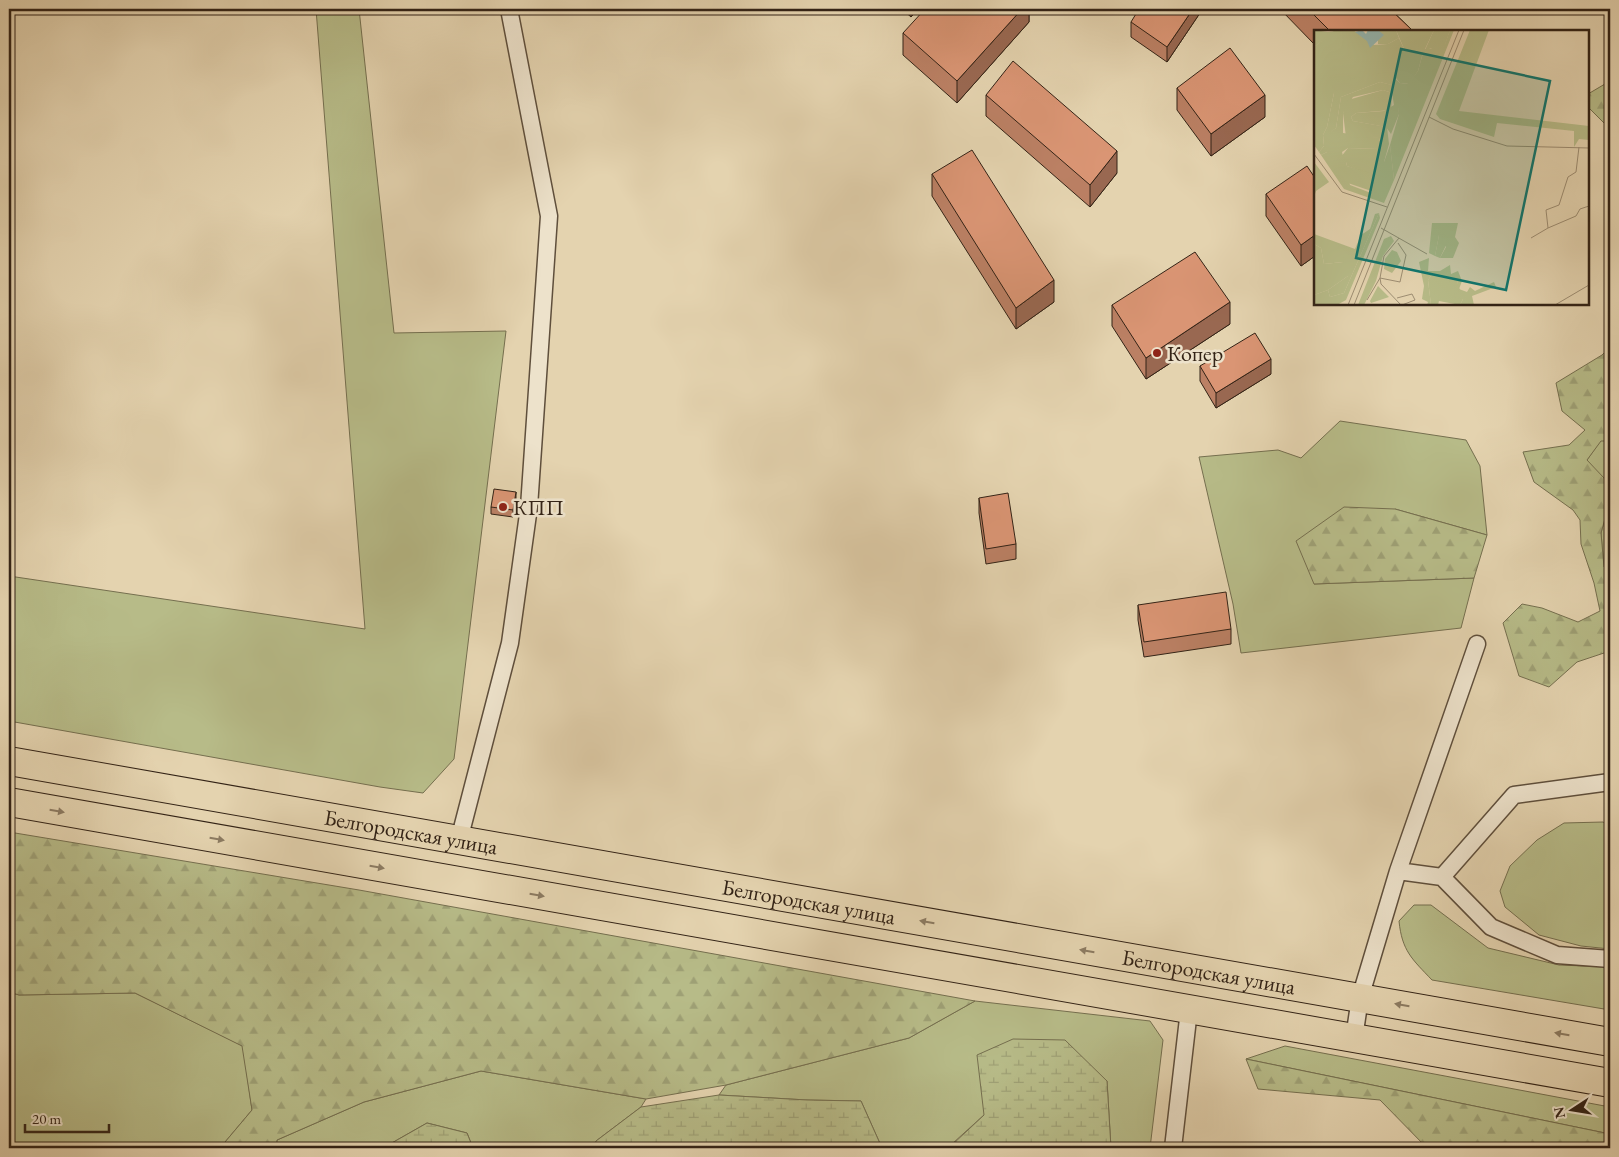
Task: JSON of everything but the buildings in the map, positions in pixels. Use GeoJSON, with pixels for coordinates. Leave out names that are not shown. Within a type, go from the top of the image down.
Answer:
{"type":"FeatureCollection","features":[{"type":"Feature","properties":{"kind":"main road","name":"Белгородская улица"},"geometry":{"type":"LineString","coordinates":[[9,761],[1610,1042]]}},
{"type":"Feature","properties":{"kind":"main road","name":"Белгородская улица"},"geometry":{"type":"LineString","coordinates":[[9,802],[1610,1083]]}},
{"type":"Feature","properties":{"kind":"lane"},"geometry":{"type":"LineString","coordinates":[[459,840],[510,643],[529,507],[549,216],[509,9]]}},
{"type":"Feature","properties":{"kind":"lane"},"geometry":{"type":"LineString","coordinates":[[1354,1038],[1360,998],[1398,871],[1477,644]]}},
{"type":"Feature","properties":{"kind":"lane"},"geometry":{"type":"LineString","coordinates":[[1442,876],[1514,794],[1610,782]]}},
{"type":"Feature","properties":{"kind":"lane"},"geometry":{"type":"LineString","coordinates":[[1398,871],[1442,876],[1491,927],[1557,955],[1610,959]]}},
{"type":"Feature","properties":{"kind":"lane"},"geometry":{"type":"LineString","coordinates":[[1173,1148],[1189,1010]]}},
{"type":"Feature","properties":{"kind":"green space"},"geometry":{"type":"Polygon","coordinates":[[[316,9],[359,9],[394,333],[506,331],[454,759],[423,793],[9,721],[9,576],[365,629],[316,9]]]}},
{"type":"Feature","properties":{"kind":"green space"},"geometry":{"type":"Polygon","coordinates":[[[1610,81],[1610,129],[1589,108],[1589,93],[1610,81]]]}},
{"type":"Feature","properties":{"kind":"green space"},"geometry":{"type":"Polygon","coordinates":[[[1610,347],[1610,441],[1601,441],[1587,460],[1604,478],[1609,504],[1601,533],[1604,567],[1610,568],[1610,651],[1577,662],[1549,687],[1519,676],[1503,623],[1522,604],[1542,608],[1578,622],[1600,611],[1594,583],[1581,544],[1580,520],[1573,510],[1534,482],[1523,452],[1569,445],[1585,430],[1562,411],[1556,383],[1602,355],[1610,347]]]}},
{"type":"Feature","properties":{"kind":"green space"},"geometry":{"type":"Polygon","coordinates":[[[1340,421],[1466,440],[1480,466],[1487,535],[1395,509],[1314,584],[1474,578],[1461,628],[1241,653],[1233,604],[1199,457],[1278,450],[1301,458],[1340,421]]]}},
{"type":"Feature","properties":{"kind":"green space"},"geometry":{"type":"Polygon","coordinates":[[[1601,440],[1610,441],[1610,568],[1604,567],[1601,533],[1609,504],[1587,460],[1601,440]]]}},
{"type":"Feature","properties":{"kind":"green space"},"geometry":{"type":"Polygon","coordinates":[[[1344,507],[1395,509],[1487,535],[1474,578],[1314,584],[1296,541],[1344,507]]]}},
{"type":"Feature","properties":{"kind":"green space"},"geometry":{"type":"Polygon","coordinates":[[[1603,822],[1610,826],[1610,949],[1581,946],[1539,935],[1505,907],[1500,891],[1510,866],[1537,840],[1564,823],[1603,822]]]}},
{"type":"Feature","properties":{"kind":"green space"},"geometry":{"type":"Polygon","coordinates":[[[9,832],[359,890],[975,1001],[909,1038],[726,1085],[646,1099],[481,1071],[364,1102],[277,1140],[276,1148],[220,1148],[252,1110],[242,1046],[135,993],[19,995],[9,992],[9,832]]]}},
{"type":"Feature","properties":{"kind":"green space"},"geometry":{"type":"Polygon","coordinates":[[[1414,905],[1431,905],[1488,948],[1559,965],[1610,967],[1610,1010],[1432,980],[1409,954],[1400,931],[1399,921],[1414,905]]]}},
{"type":"Feature","properties":{"kind":"green space"},"geometry":{"type":"Polygon","coordinates":[[[9,992],[19,995],[135,993],[243,1046],[252,1110],[220,1148],[9,1148],[9,1080],[13,1053],[9,1043],[9,992]]]}},
{"type":"Feature","properties":{"kind":"green space"},"geometry":{"type":"Polygon","coordinates":[[[975,1001],[1150,1021],[1163,1040],[1150,1148],[1111,1148],[1107,1081],[984,1115],[953,1143],[953,1148],[882,1148],[861,1101],[719,1095],[726,1085],[909,1038],[975,1001]]]}},
{"type":"Feature","properties":{"kind":"green space"},"geometry":{"type":"Polygon","coordinates":[[[1013,1039],[1065,1040],[1107,1081],[1111,1148],[953,1148],[953,1144],[984,1115],[977,1055],[1013,1039]]]}},
{"type":"Feature","properties":{"kind":"green space"},"geometry":{"type":"Polygon","coordinates":[[[1285,1046],[1610,1107],[1610,1134],[1246,1059],[1285,1046]]]}},
{"type":"Feature","properties":{"kind":"green space"},"geometry":{"type":"Polygon","coordinates":[[[1246,1059],[1610,1134],[1610,1148],[1427,1148],[1380,1100],[1258,1089],[1246,1059]]]}},
{"type":"Feature","properties":{"kind":"green space"},"geometry":{"type":"Polygon","coordinates":[[[481,1071],[646,1099],[641,1107],[596,1141],[595,1148],[473,1148],[467,1133],[427,1123],[383,1148],[276,1148],[277,1140],[364,1102],[481,1071]]]}},
{"type":"Feature","properties":{"kind":"green space"},"geometry":{"type":"Polygon","coordinates":[[[719,1095],[861,1101],[882,1148],[595,1148],[596,1141],[641,1107],[719,1095]]]}},
{"type":"Feature","properties":{"kind":"green space"},"geometry":{"type":"Polygon","coordinates":[[[427,1123],[467,1133],[473,1148],[383,1148],[427,1123]]]}},
{"type":"Feature","properties":{"kind":"place","name":"Копер"},"geometry":{"type":"Point","coordinates":[1157,353]}},
{"type":"Feature","properties":{"kind":"place","name":"КПП"},"geometry":{"type":"Point","coordinates":[503,507]}}]}
